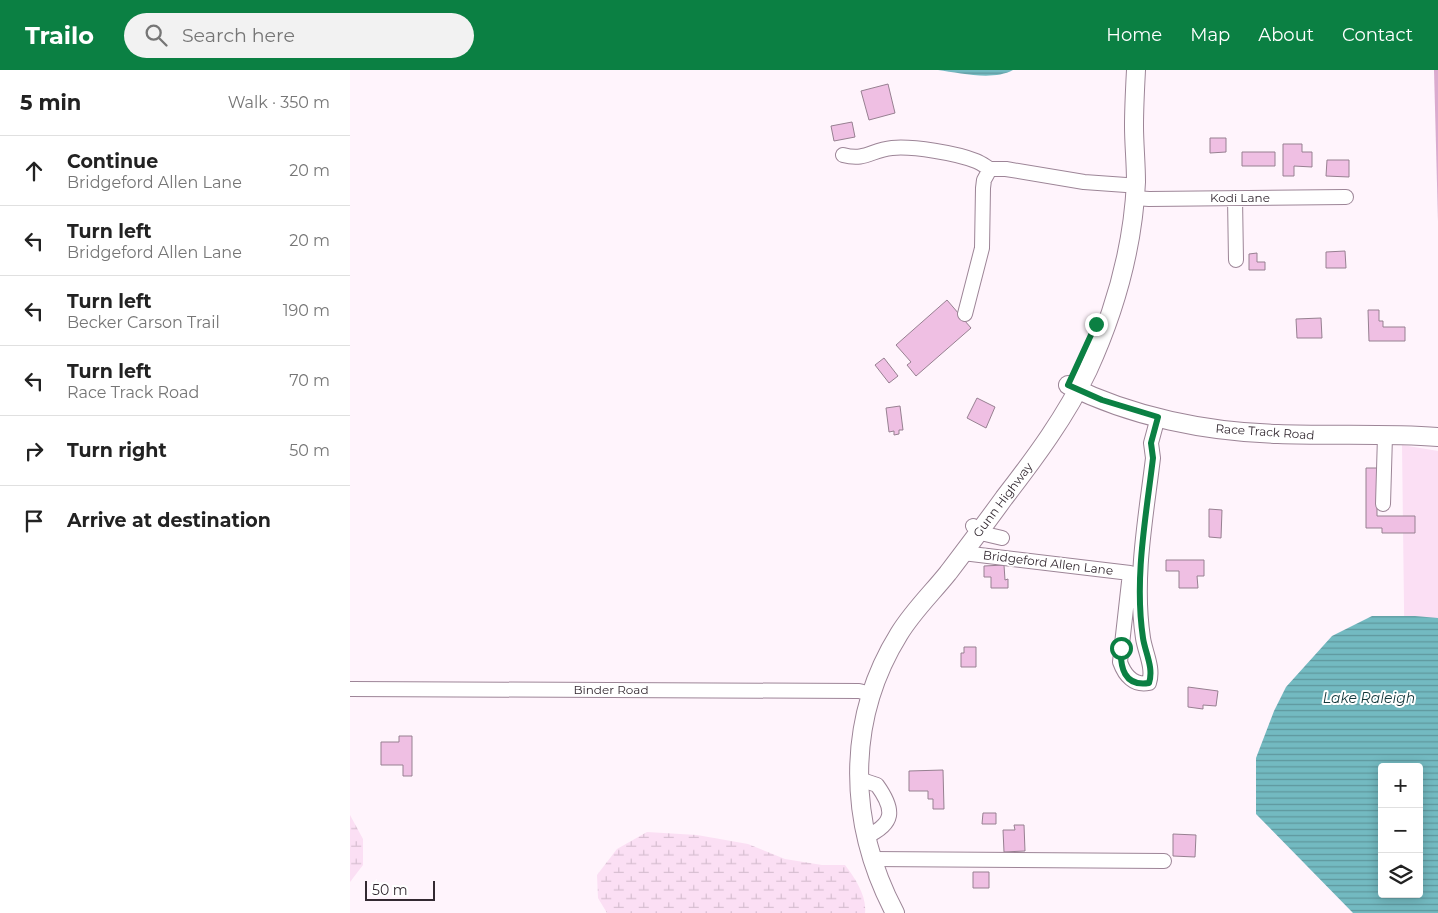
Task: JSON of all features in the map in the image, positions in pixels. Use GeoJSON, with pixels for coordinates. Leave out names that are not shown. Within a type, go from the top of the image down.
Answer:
{"type":"FeatureCollection","features":[{"type":"Feature","properties":{"kind":"main road","name":"Gunn Highway"},"geometry":{"type":"LineString","coordinates":[[895,913],[880,883],[871,859],[860,811],[858,779],[862,734],[871,694],[890,649],[914,612],[940,583],[963,553],[976,528],[1040,449],[1073,388],[1104,301],[1130,192],[1136,70]]}},
{"type":"Feature","properties":{"kind":"main road","name":"Race Track Road"},"geometry":{"type":"LineString","coordinates":[[1073,388],[1119,406],[1158,417],[1199,426],[1248,433],[1438,437]]}},
{"type":"Feature","properties":{"kind":"main road"},"geometry":{"type":"LineString","coordinates":[[914,612],[933,579],[976,528]]}},
{"type":"Feature","properties":{"kind":"street"},"geometry":{"type":"LineString","coordinates":[[843,155],[856,158],[891,148],[910,148],[939,152],[977,161],[990,169],[984,180],[983,188],[982,248],[965,314]]}},
{"type":"Feature","properties":{"kind":"street","name":"Kodi Lane"},"geometry":{"type":"LineString","coordinates":[[990,169],[1006,169],[1084,182],[1130,192],[1149,199],[1346,197]]}},
{"type":"Feature","properties":{"kind":"street"},"geometry":{"type":"LineString","coordinates":[[1235,198],[1236,260]]}},
{"type":"Feature","properties":{"kind":"street","name":"Bridgeford Allen Lane"},"geometry":{"type":"LineString","coordinates":[[963,553],[1130,573],[1120,662],[1124,673],[1135,682],[1149,683],[1151,676],[1143,638],[1140,601],[1141,555],[1153,458],[1151,443],[1158,417]]}},
{"type":"Feature","properties":{"kind":"street"},"geometry":{"type":"LineString","coordinates":[[1383,504],[1385,436]]}},
{"type":"Feature","properties":{"kind":"street"},"geometry":{"type":"LineString","coordinates":[[976,528],[990,536],[1002,538]]}},
{"type":"Feature","properties":{"kind":"street","name":"Binder Road"},"geometry":{"type":"LineString","coordinates":[[350,690],[849,691],[871,694]]}},
{"type":"Feature","properties":{"kind":"street"},"geometry":{"type":"LineString","coordinates":[[858,779],[877,785],[885,798],[890,816],[882,828],[865,837]]}},
{"type":"Feature","properties":{"kind":"street"},"geometry":{"type":"LineString","coordinates":[[871,859],[1164,862]]}},
{"type":"Feature","properties":{"kind":"green space"},"geometry":{"type":"Polygon","coordinates":[[[1434,70],[1438,70],[1438,222],[1434,70]]]}},
{"type":"Feature","properties":{"kind":"green space"},"geometry":{"type":"Polygon","coordinates":[[[1402,445],[1438,451],[1438,913],[1423,898],[1423,763],[1406,763],[1402,445]]]}},
{"type":"Feature","properties":{"kind":"green space"},"geometry":{"type":"Polygon","coordinates":[[[350,815],[363,839],[363,865],[350,882],[350,815]]]}},
{"type":"Feature","properties":{"kind":"green space"},"geometry":{"type":"Polygon","coordinates":[[[647,832],[697,835],[748,844],[785,859],[822,865],[845,865],[862,894],[865,913],[607,913],[598,898],[597,875],[617,849],[647,832]]]}},
{"type":"Feature","properties":{"kind":"water"},"geometry":{"type":"Polygon","coordinates":[[[938,70],[1013,70],[986,76],[938,70]]]}},
{"type":"Feature","properties":{"kind":"water","name":"Lake Raleigh"},"geometry":{"type":"Polygon","coordinates":[[[1372,616],[1438,618],[1438,913],[1353,913],[1256,814],[1256,758],[1274,711],[1286,687],[1332,636],[1372,616]]]}},
{"type":"Feature","properties":{"kind":"building"},"geometry":{"type":"Polygon","coordinates":[[[888,84],[895,113],[869,120],[861,91],[888,84]]]}},
{"type":"Feature","properties":{"kind":"building"},"geometry":{"type":"Polygon","coordinates":[[[852,122],[855,137],[834,141],[831,126],[852,122]]]}},
{"type":"Feature","properties":{"kind":"building"},"geometry":{"type":"Polygon","coordinates":[[[1210,138],[1226,138],[1226,152],[1210,153],[1210,138]]]}},
{"type":"Feature","properties":{"kind":"building"},"geometry":{"type":"Polygon","coordinates":[[[1283,144],[1302,144],[1302,152],[1312,152],[1312,167],[1294,166],[1294,176],[1283,176],[1283,144]]]}},
{"type":"Feature","properties":{"kind":"building"},"geometry":{"type":"Polygon","coordinates":[[[1242,152],[1275,152],[1275,166],[1242,166],[1242,152]]]}},
{"type":"Feature","properties":{"kind":"building"},"geometry":{"type":"Polygon","coordinates":[[[1327,160],[1349,160],[1349,177],[1326,176],[1327,160]]]}},
{"type":"Feature","properties":{"kind":"building"},"geometry":{"type":"Polygon","coordinates":[[[1345,251],[1346,268],[1326,268],[1326,252],[1345,251]]]}},
{"type":"Feature","properties":{"kind":"building"},"geometry":{"type":"Polygon","coordinates":[[[1257,253],[1257,262],[1265,262],[1265,270],[1249,270],[1249,254],[1257,253]]]}},
{"type":"Feature","properties":{"kind":"building"},"geometry":{"type":"Polygon","coordinates":[[[947,300],[971,328],[916,376],[907,365],[911,362],[896,345],[947,300]]]}},
{"type":"Feature","properties":{"kind":"building"},"geometry":{"type":"Polygon","coordinates":[[[1368,310],[1379,310],[1379,321],[1383,321],[1383,327],[1405,327],[1405,341],[1369,341],[1368,310]]]}},
{"type":"Feature","properties":{"kind":"building"},"geometry":{"type":"Polygon","coordinates":[[[1321,318],[1322,338],[1297,338],[1296,319],[1321,318]]]}},
{"type":"Feature","properties":{"kind":"building"},"geometry":{"type":"Polygon","coordinates":[[[884,358],[898,376],[889,383],[875,365],[884,358]]]}},
{"type":"Feature","properties":{"kind":"building"},"geometry":{"type":"Polygon","coordinates":[[[977,398],[995,407],[986,428],[967,418],[977,398]]]}},
{"type":"Feature","properties":{"kind":"building"},"geometry":{"type":"Polygon","coordinates":[[[900,406],[903,430],[899,430],[899,434],[894,435],[894,431],[889,432],[886,408],[900,406]]]}},
{"type":"Feature","properties":{"kind":"building"},"geometry":{"type":"Polygon","coordinates":[[[1366,468],[1377,468],[1377,516],[1415,516],[1415,533],[1382,533],[1382,528],[1366,528],[1366,468]]]}},
{"type":"Feature","properties":{"kind":"building"},"geometry":{"type":"Polygon","coordinates":[[[1209,509],[1222,510],[1221,538],[1209,537],[1209,509]]]}},
{"type":"Feature","properties":{"kind":"building"},"geometry":{"type":"Polygon","coordinates":[[[1166,560],[1204,560],[1204,576],[1197,576],[1198,588],[1179,588],[1179,571],[1166,571],[1166,560]]]}},
{"type":"Feature","properties":{"kind":"building"},"geometry":{"type":"Polygon","coordinates":[[[1004,565],[1005,580],[1008,579],[1008,588],[991,588],[991,577],[984,577],[984,566],[1004,565]]]}},
{"type":"Feature","properties":{"kind":"building"},"geometry":{"type":"Polygon","coordinates":[[[964,647],[976,647],[976,667],[961,667],[961,653],[964,653],[964,647]]]}},
{"type":"Feature","properties":{"kind":"building"},"geometry":{"type":"Polygon","coordinates":[[[1188,687],[1218,691],[1216,706],[1203,705],[1203,709],[1188,707],[1188,687]]]}},
{"type":"Feature","properties":{"kind":"building"},"geometry":{"type":"Polygon","coordinates":[[[399,736],[412,736],[412,776],[403,776],[403,765],[381,765],[381,742],[399,742],[399,736]]]}},
{"type":"Feature","properties":{"kind":"building"},"geometry":{"type":"Polygon","coordinates":[[[943,770],[944,809],[933,809],[933,799],[928,799],[928,791],[909,791],[909,771],[943,770]]]}},
{"type":"Feature","properties":{"kind":"building"},"geometry":{"type":"Polygon","coordinates":[[[983,813],[996,813],[996,824],[982,824],[983,813]]]}},
{"type":"Feature","properties":{"kind":"building"},"geometry":{"type":"Polygon","coordinates":[[[1014,825],[1024,825],[1025,851],[1004,852],[1003,830],[1015,830],[1014,825]]]}},
{"type":"Feature","properties":{"kind":"building"},"geometry":{"type":"Polygon","coordinates":[[[1173,834],[1196,835],[1195,857],[1173,856],[1173,834]]]}},
{"type":"Feature","properties":{"kind":"building"},"geometry":{"type":"Polygon","coordinates":[[[973,872],[989,872],[989,888],[973,888],[973,872]]]}},
{"type":"Feature","properties":{"kind":"route"},"geometry":{"type":"LineString","coordinates":[[1096,324],[1081,361],[1068,385],[1102,400],[1158,417],[1151,443],[1153,458],[1141,555],[1140,601],[1143,638],[1151,676],[1149,683],[1135,682],[1124,673],[1120,662],[1121,648]]}}]}
